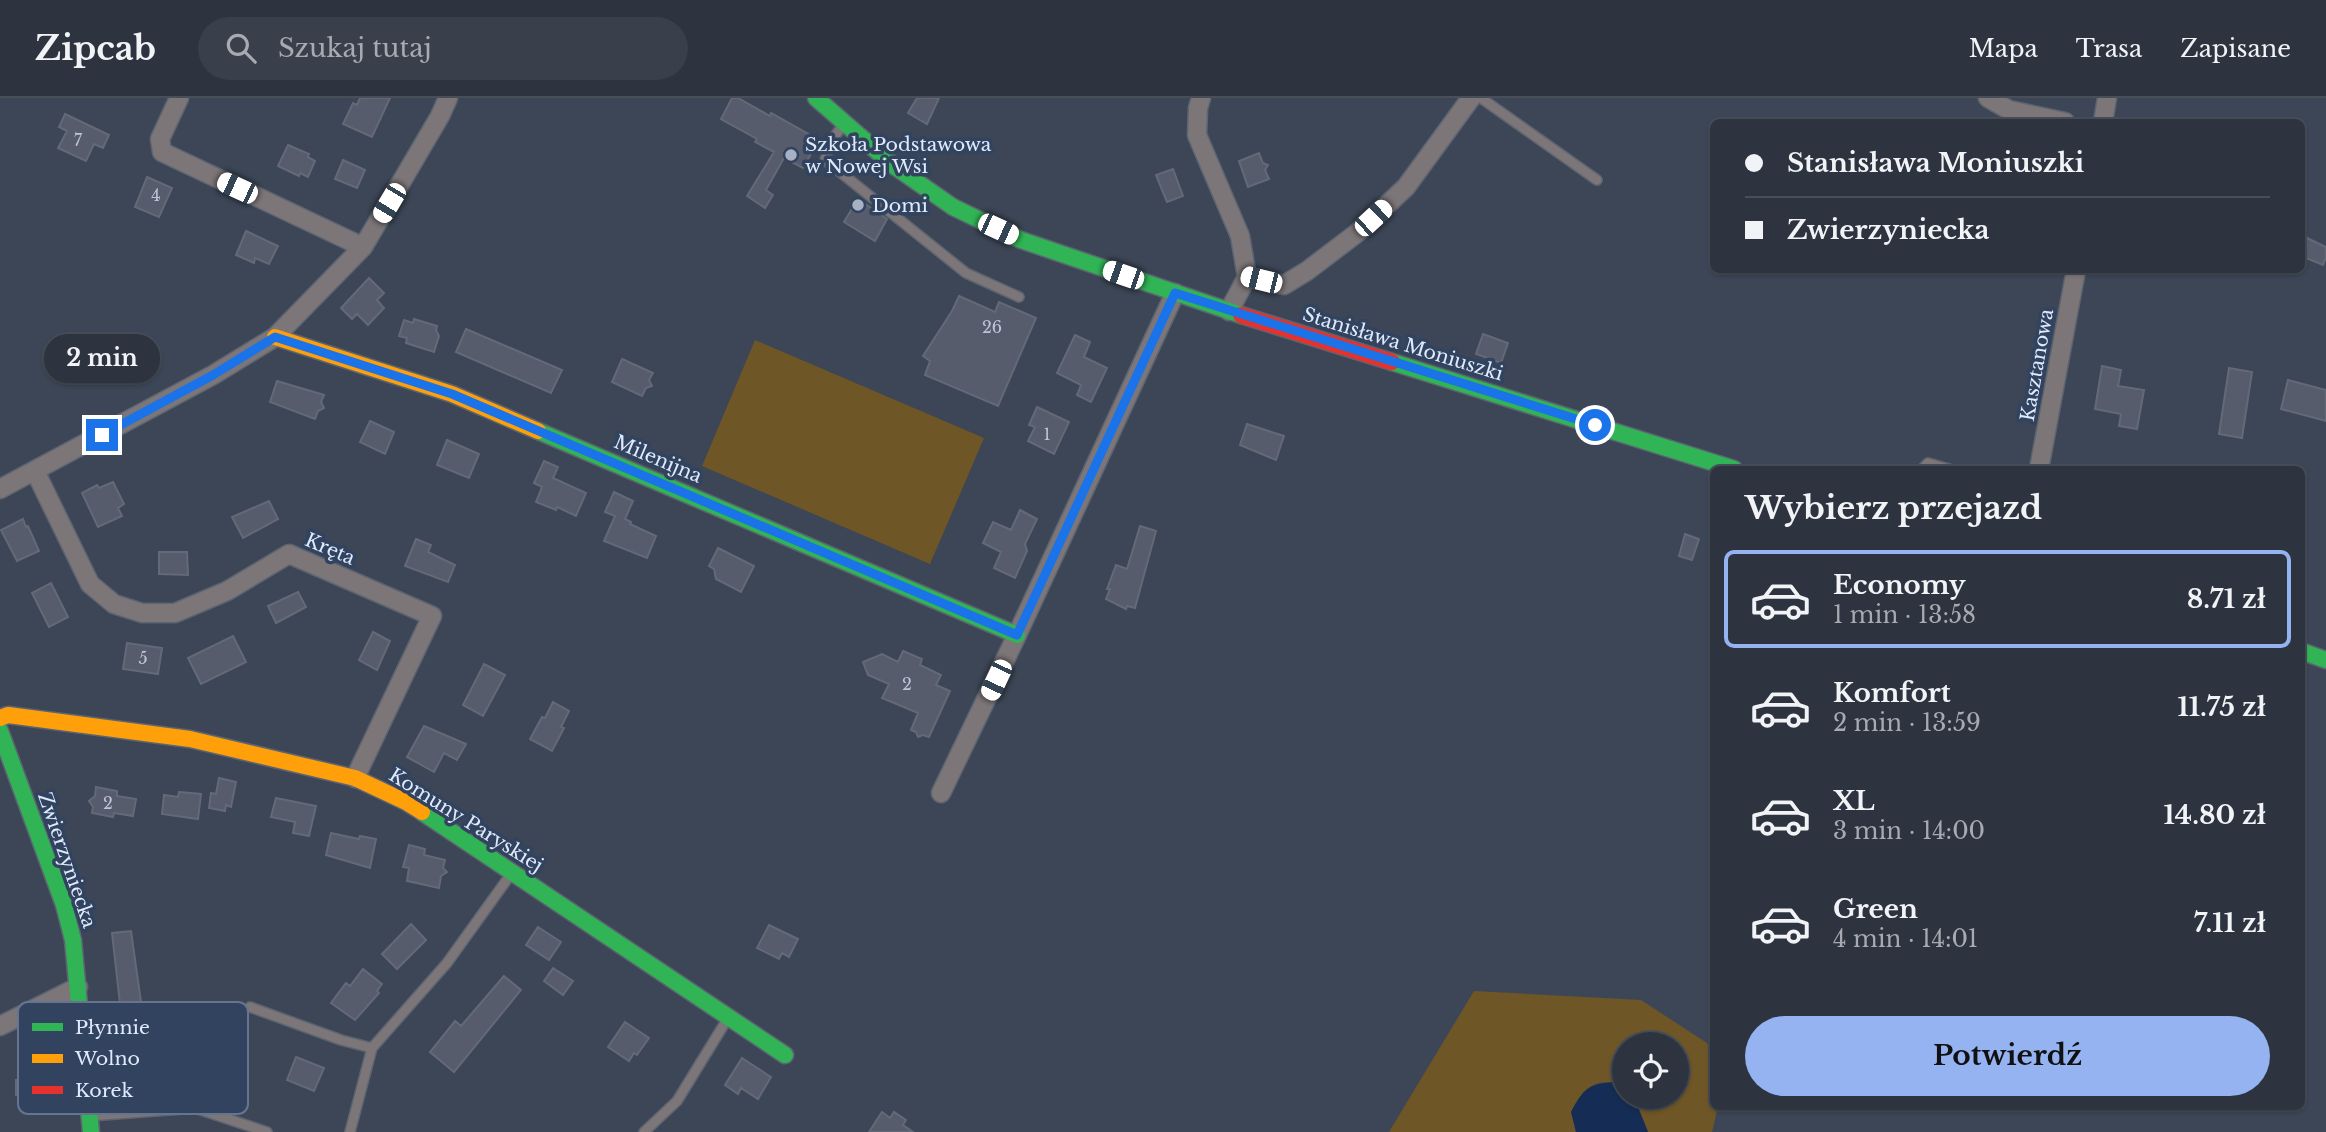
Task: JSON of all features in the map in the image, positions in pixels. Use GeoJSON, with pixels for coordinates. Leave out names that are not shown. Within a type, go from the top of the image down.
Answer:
{"type":"FeatureCollection","features":[{"type":"Feature","properties":{"kind":"street"},"geometry":{"type":"LineString","coordinates":[[179,98],[160,139],[162,152],[363,247]]}},
{"type":"Feature","properties":{"kind":"street"},"geometry":{"type":"LineString","coordinates":[[0,489],[213,375],[275,337],[363,247],[448,98]]}},
{"type":"Feature","properties":{"kind":"street","name":"Stanisława Moniuszki"},"geometry":{"type":"LineString","coordinates":[[816,98],[894,166],[953,207],[1021,240],[1229,311],[1724,466]]}},
{"type":"Feature","properties":{"kind":"street"},"geometry":{"type":"LineString","coordinates":[[1201,98],[1197,135],[1240,236],[1247,277],[1229,311]]}},
{"type":"Feature","properties":{"kind":"street"},"geometry":{"type":"LineString","coordinates":[[1247,277],[1284,285],[1357,233],[1406,187],[1471,98]]}},
{"type":"Feature","properties":{"kind":"street"},"geometry":{"type":"LineString","coordinates":[[1988,98],[2009,110],[2051,119]]}},
{"type":"Feature","properties":{"kind":"street"},"geometry":{"type":"LineString","coordinates":[[2104,119],[2107,98]]}},
{"type":"Feature","properties":{"kind":"street","name":"Kasztanowa"},"geometry":{"type":"LineString","coordinates":[[2040,466],[2075,273]]}},
{"type":"Feature","properties":{"kind":"street"},"geometry":{"type":"LineString","coordinates":[[941,793],[1175,293]]}},
{"type":"Feature","properties":{"kind":"street","name":"Milenijna"},"geometry":{"type":"LineString","coordinates":[[275,337],[452,394],[1017,635]]}},
{"type":"Feature","properties":{"kind":"street","name":"Kręta"},"geometry":{"type":"LineString","coordinates":[[35,471],[90,584],[114,604],[142,613],[175,613],[227,591],[289,554],[432,616],[355,778]]}},
{"type":"Feature","properties":{"kind":"street"},"geometry":{"type":"LineString","coordinates":[[2305,652],[2326,660]]}},
{"type":"Feature","properties":{"kind":"street","name":"Komuny Paryskiej"},"geometry":{"type":"LineString","coordinates":[[0,718],[8,715],[190,739],[355,778],[406,802],[785,1055]]}},
{"type":"Feature","properties":{"kind":"street","name":"Zwierzyniecka"},"geometry":{"type":"LineString","coordinates":[[0,731],[64,905],[73,940],[79,1002]]}},
{"type":"Feature","properties":{"kind":"street"},"geometry":{"type":"LineString","coordinates":[[48,1002],[78,987]]}},
{"type":"Feature","properties":{"kind":"street"},"geometry":{"type":"LineString","coordinates":[[0,1026],[18,1017]]}},
{"type":"Feature","properties":{"kind":"lane"},"geometry":{"type":"LineString","coordinates":[[1481,98],[1597,180]]}},
{"type":"Feature","properties":{"kind":"lane"},"geometry":{"type":"LineString","coordinates":[[845,123],[831,141],[825,160],[966,273],[1018,297]]}},
{"type":"Feature","properties":{"kind":"lane"},"geometry":{"type":"LineString","coordinates":[[350,1132],[372,1048],[447,963],[512,872]]}},
{"type":"Feature","properties":{"kind":"lane"},"geometry":{"type":"LineString","coordinates":[[250,1007],[341,1040],[372,1048]]}},
{"type":"Feature","properties":{"kind":"lane"},"geometry":{"type":"LineString","coordinates":[[644,1132],[677,1101],[729,1017]]}},
{"type":"Feature","properties":{"kind":"lane"},"geometry":{"type":"LineString","coordinates":[[90,1124],[156,1114]]}},
{"type":"Feature","properties":{"kind":"lane"},"geometry":{"type":"LineString","coordinates":[[213,1114],[267,1132]]}},
{"type":"Feature","properties":{"kind":"shaded area"},"geometry":{"type":"Polygon","coordinates":[[[755,340],[984,438],[930,564],[702,466],[755,340]]]}},
{"type":"Feature","properties":{"kind":"shaded area"},"geometry":{"type":"Polygon","coordinates":[[[1474,991],[1641,1000],[1710,1045],[1710,1110],[1717,1110],[1712,1132],[1648,1132],[1639,1109],[1689,1109],[1689,1032],[1612,1032],[1612,1084],[1599,1083],[1581,1096],[1571,1112],[1576,1132],[1389,1132],[1474,991]]]}},
{"type":"Feature","properties":{"kind":"water"},"geometry":{"type":"Polygon","coordinates":[[[1612,1082],[1612,1109],[1639,1109],[1648,1132],[1576,1132],[1571,1112],[1579,1098],[1597,1084],[1612,1082]]]}},
{"type":"Feature","properties":{"kind":"building"},"geometry":{"type":"Polygon","coordinates":[[[360,98],[390,98],[372,137],[343,124],[353,103],[357,105],[360,98]]]}},
{"type":"Feature","properties":{"kind":"building","name":"Szkoła Podstawowa w Nowej Wsi"},"geometry":{"type":"Polygon","coordinates":[[[732,98],[738,98],[770,116],[771,113],[819,140],[803,168],[784,158],[766,190],[773,195],[765,208],[747,196],[774,152],[721,119],[732,98]]]}},
{"type":"Feature","properties":{"kind":"building"},"geometry":{"type":"Polygon","coordinates":[[[917,98],[939,98],[927,124],[908,113],[917,98]]]}},
{"type":"Feature","properties":{"kind":"building"},"geometry":{"type":"Polygon","coordinates":[[[65,114],[109,135],[103,148],[94,144],[86,161],[58,148],[67,131],[59,127],[65,114]]]}},
{"type":"Feature","properties":{"kind":"building"},"geometry":{"type":"Polygon","coordinates":[[[288,145],[309,154],[308,157],[315,161],[308,177],[300,173],[299,176],[278,166],[288,145]]]}},
{"type":"Feature","properties":{"kind":"building"},"geometry":{"type":"Polygon","coordinates":[[[1259,153],[1263,163],[1268,165],[1265,170],[1269,179],[1248,187],[1239,161],[1259,153]]]}},
{"type":"Feature","properties":{"kind":"building"},"geometry":{"type":"Polygon","coordinates":[[[343,160],[365,170],[357,188],[335,179],[343,160]]]}},
{"type":"Feature","properties":{"kind":"building"},"geometry":{"type":"Polygon","coordinates":[[[1173,169],[1183,196],[1167,202],[1156,175],[1173,169]]]}},
{"type":"Feature","properties":{"kind":"building"},"geometry":{"type":"Polygon","coordinates":[[[147,177],[172,188],[159,217],[135,207],[147,177]]]}},
{"type":"Feature","properties":{"kind":"building"},"geometry":{"type":"Polygon","coordinates":[[[858,199],[887,219],[875,241],[844,222],[858,199]]]}},
{"type":"Feature","properties":{"kind":"building"},"geometry":{"type":"Polygon","coordinates":[[[246,231],[278,246],[269,264],[255,258],[254,263],[236,255],[246,231]]]}},
{"type":"Feature","properties":{"kind":"building"},"geometry":{"type":"Polygon","coordinates":[[[2307,238],[2326,247],[2323,265],[2305,258],[2307,238]]]}},
{"type":"Feature","properties":{"kind":"building"},"geometry":{"type":"Polygon","coordinates":[[[369,278],[384,293],[377,300],[384,308],[368,325],[357,314],[352,319],[341,308],[369,278]]]}},
{"type":"Feature","properties":{"kind":"building"},"geometry":{"type":"Polygon","coordinates":[[[959,296],[995,312],[999,302],[1036,318],[998,406],[925,375],[930,361],[923,356],[959,296]]]}},
{"type":"Feature","properties":{"kind":"building"},"geometry":{"type":"Polygon","coordinates":[[[414,319],[437,326],[439,336],[434,352],[406,343],[407,338],[399,336],[404,320],[413,323],[414,319]]]}},
{"type":"Feature","properties":{"kind":"building"},"geometry":{"type":"Polygon","coordinates":[[[466,329],[562,370],[551,393],[456,352],[466,329]]]}},
{"type":"Feature","properties":{"kind":"building"},"geometry":{"type":"Polygon","coordinates":[[[1483,334],[1508,343],[1501,363],[1476,354],[1483,334]]]}},
{"type":"Feature","properties":{"kind":"building"},"geometry":{"type":"Polygon","coordinates":[[[1075,335],[1090,342],[1084,357],[1107,368],[1091,402],[1077,395],[1081,385],[1057,373],[1075,335]]]}},
{"type":"Feature","properties":{"kind":"building"},"geometry":{"type":"Polygon","coordinates":[[[622,359],[653,373],[649,380],[652,386],[646,388],[642,396],[612,382],[622,359]]]}},
{"type":"Feature","properties":{"kind":"building"},"geometry":{"type":"Polygon","coordinates":[[[2102,366],[2121,370],[2118,386],[2144,390],[2137,429],[2119,426],[2121,414],[2095,409],[2102,366]]]}},
{"type":"Feature","properties":{"kind":"building"},"geometry":{"type":"Polygon","coordinates":[[[2229,368],[2252,372],[2242,438],[2219,434],[2229,368]]]}},
{"type":"Feature","properties":{"kind":"building"},"geometry":{"type":"Polygon","coordinates":[[[2288,380],[2326,390],[2326,421],[2281,409],[2288,380]]]}},
{"type":"Feature","properties":{"kind":"building"},"geometry":{"type":"Polygon","coordinates":[[[277,381],[324,395],[321,402],[324,408],[318,411],[315,419],[270,402],[277,381]]]}},
{"type":"Feature","properties":{"kind":"building"},"geometry":{"type":"Polygon","coordinates":[[[1037,407],[1069,422],[1054,454],[1028,441],[1035,427],[1029,425],[1037,407]]]}},
{"type":"Feature","properties":{"kind":"building"},"geometry":{"type":"Polygon","coordinates":[[[370,421],[394,432],[385,454],[360,442],[370,421]]]}},
{"type":"Feature","properties":{"kind":"building"},"geometry":{"type":"Polygon","coordinates":[[[1247,424],[1284,436],[1276,460],[1240,445],[1247,424]]]}},
{"type":"Feature","properties":{"kind":"building"},"geometry":{"type":"Polygon","coordinates":[[[447,440],[479,454],[469,478],[437,465],[447,440]]]}},
{"type":"Feature","properties":{"kind":"building"},"geometry":{"type":"Polygon","coordinates":[[[544,461],[558,467],[553,478],[586,493],[576,516],[557,507],[556,510],[536,502],[542,487],[534,483],[544,461]]]}},
{"type":"Feature","properties":{"kind":"building"},"geometry":{"type":"Polygon","coordinates":[[[113,482],[124,504],[118,508],[122,516],[98,527],[82,493],[97,485],[99,488],[113,482]]]}},
{"type":"Feature","properties":{"kind":"building"},"geometry":{"type":"Polygon","coordinates":[[[614,492],[633,501],[625,519],[656,536],[647,558],[604,541],[615,516],[605,512],[614,492]]]}},
{"type":"Feature","properties":{"kind":"building"},"geometry":{"type":"Polygon","coordinates":[[[269,501],[278,519],[243,538],[232,517],[269,501]]]}},
{"type":"Feature","properties":{"kind":"building"},"geometry":{"type":"Polygon","coordinates":[[[1020,510],[1037,519],[1025,544],[1027,551],[1015,578],[994,568],[1001,552],[983,543],[993,522],[1011,530],[1020,510]]]}},
{"type":"Feature","properties":{"kind":"building"},"geometry":{"type":"Polygon","coordinates":[[[23,519],[39,551],[17,561],[1,530],[23,519]]]}},
{"type":"Feature","properties":{"kind":"building"},"geometry":{"type":"Polygon","coordinates":[[[1140,526],[1156,531],[1135,608],[1127,606],[1126,609],[1106,599],[1110,589],[1107,589],[1116,565],[1127,569],[1140,526]]]}},
{"type":"Feature","properties":{"kind":"building"},"geometry":{"type":"Polygon","coordinates":[[[1685,534],[1699,539],[1692,560],[1679,556],[1685,534]]]}},
{"type":"Feature","properties":{"kind":"building"},"geometry":{"type":"Polygon","coordinates":[[[416,539],[431,545],[428,552],[455,565],[448,582],[405,566],[416,539]]]}},
{"type":"Feature","properties":{"kind":"building"},"geometry":{"type":"Polygon","coordinates":[[[718,548],[754,566],[741,592],[716,579],[714,569],[709,566],[718,548]]]}},
{"type":"Feature","properties":{"kind":"building"},"geometry":{"type":"Polygon","coordinates":[[[159,552],[187,552],[188,575],[159,574],[159,552]]]}},
{"type":"Feature","properties":{"kind":"building"},"geometry":{"type":"Polygon","coordinates":[[[51,583],[68,617],[49,627],[32,593],[51,583]]]}},
{"type":"Feature","properties":{"kind":"building"},"geometry":{"type":"Polygon","coordinates":[[[298,592],[306,607],[276,623],[268,606],[298,592]]]}},
{"type":"Feature","properties":{"kind":"building"},"geometry":{"type":"Polygon","coordinates":[[[373,632],[390,641],[377,670],[359,660],[373,632]]]}},
{"type":"Feature","properties":{"kind":"building"},"geometry":{"type":"Polygon","coordinates":[[[233,636],[246,662],[201,684],[188,658],[233,636]]]}},
{"type":"Feature","properties":{"kind":"building"},"geometry":{"type":"Polygon","coordinates":[[[127,643],[162,648],[158,674],[123,669],[127,643]]]}},
{"type":"Feature","properties":{"kind":"building"},"geometry":{"type":"Polygon","coordinates":[[[903,651],[922,659],[920,665],[941,675],[936,685],[950,691],[929,737],[918,737],[916,732],[911,730],[918,713],[882,698],[889,684],[868,675],[863,662],[882,654],[898,662],[903,651]]]}},
{"type":"Feature","properties":{"kind":"building"},"geometry":{"type":"Polygon","coordinates":[[[484,664],[505,675],[483,716],[463,705],[484,664]]]}},
{"type":"Feature","properties":{"kind":"building"},"geometry":{"type":"Polygon","coordinates":[[[553,702],[569,711],[552,751],[530,739],[553,702]]]}},
{"type":"Feature","properties":{"kind":"building"},"geometry":{"type":"Polygon","coordinates":[[[424,726],[466,744],[457,760],[444,753],[434,772],[407,757],[424,726]]]}},
{"type":"Feature","properties":{"kind":"building"},"geometry":{"type":"Polygon","coordinates":[[[219,778],[236,782],[231,807],[226,805],[225,811],[209,808],[211,793],[216,794],[219,778]]]}},
{"type":"Feature","properties":{"kind":"building"},"geometry":{"type":"Polygon","coordinates":[[[96,787],[117,791],[117,796],[136,799],[133,816],[114,813],[113,817],[92,813],[93,807],[89,801],[95,796],[96,787]]]}},
{"type":"Feature","properties":{"kind":"building"},"geometry":{"type":"Polygon","coordinates":[[[179,792],[201,794],[198,819],[162,814],[164,795],[178,797],[179,792]]]}},
{"type":"Feature","properties":{"kind":"building"},"geometry":{"type":"Polygon","coordinates":[[[276,798],[316,806],[309,836],[293,833],[295,822],[271,817],[276,798]]]}},
{"type":"Feature","properties":{"kind":"building"},"geometry":{"type":"Polygon","coordinates":[[[331,833],[359,839],[360,836],[376,839],[370,868],[326,855],[331,833]]]}},
{"type":"Feature","properties":{"kind":"building"},"geometry":{"type":"Polygon","coordinates":[[[409,845],[425,849],[424,855],[445,860],[443,868],[447,872],[441,876],[439,888],[407,881],[409,868],[403,867],[409,845]]]}},
{"type":"Feature","properties":{"kind":"building"},"geometry":{"type":"Polygon","coordinates":[[[411,924],[426,940],[397,969],[382,954],[411,924]]]}},
{"type":"Feature","properties":{"kind":"building"},"geometry":{"type":"Polygon","coordinates":[[[769,925],[798,939],[789,957],[782,953],[779,959],[757,948],[769,925]]]}},
{"type":"Feature","properties":{"kind":"building"},"geometry":{"type":"Polygon","coordinates":[[[538,927],[561,942],[549,960],[526,945],[538,927]]]}},
{"type":"Feature","properties":{"kind":"building"},"geometry":{"type":"Polygon","coordinates":[[[131,931],[141,1002],[120,1002],[112,933],[131,931]]]}},
{"type":"Feature","properties":{"kind":"building"},"geometry":{"type":"Polygon","coordinates":[[[553,968],[573,981],[563,995],[544,981],[553,968]]]}},
{"type":"Feature","properties":{"kind":"building"},"geometry":{"type":"Polygon","coordinates":[[[363,969],[382,984],[377,991],[379,993],[355,1020],[331,1003],[346,983],[350,986],[363,969]]]}},
{"type":"Feature","properties":{"kind":"building"},"geometry":{"type":"Polygon","coordinates":[[[504,976],[521,990],[454,1072],[430,1052],[455,1021],[461,1026],[504,976]]]}},
{"type":"Feature","properties":{"kind":"building"},"geometry":{"type":"Polygon","coordinates":[[[625,1022],[649,1038],[629,1061],[608,1047],[625,1022]]]}},
{"type":"Feature","properties":{"kind":"building"},"geometry":{"type":"Polygon","coordinates":[[[296,1057],[324,1068],[314,1091],[287,1080],[296,1057]]]}},
{"type":"Feature","properties":{"kind":"building"},"geometry":{"type":"Polygon","coordinates":[[[742,1058],[771,1077],[758,1099],[741,1088],[738,1094],[725,1085],[742,1058]]]}},
{"type":"Feature","properties":{"kind":"building"},"geometry":{"type":"Polygon","coordinates":[[[882,1112],[890,1118],[894,1112],[906,1120],[903,1125],[913,1132],[869,1132],[882,1112]]]}},
{"type":"Feature","properties":{"kind":"traffic: fast"},"geometry":{"type":"LineString","coordinates":[[816,98],[894,166],[953,207],[1021,240],[1241,315]]}},
{"type":"Feature","properties":{"kind":"traffic: fast"},"geometry":{"type":"LineString","coordinates":[[1392,362],[1724,466]]}},
{"type":"Feature","properties":{"kind":"traffic: fast"},"geometry":{"type":"LineString","coordinates":[[538,431],[1017,635]]}},
{"type":"Feature","properties":{"kind":"traffic: fast"},"geometry":{"type":"LineString","coordinates":[[2305,652],[2326,660]]}},
{"type":"Feature","properties":{"kind":"traffic: fast"},"geometry":{"type":"LineString","coordinates":[[0,731],[64,905],[73,940],[79,1002]]}},
{"type":"Feature","properties":{"kind":"traffic: fast"},"geometry":{"type":"LineString","coordinates":[[422,812],[785,1055]]}},
{"type":"Feature","properties":{"kind":"traffic: fast"},"geometry":{"type":"LineString","coordinates":[[89,1114],[91,1132]]}},
{"type":"Feature","properties":{"kind":"traffic: slow"},"geometry":{"type":"LineString","coordinates":[[275,337],[452,394],[538,431]]}},
{"type":"Feature","properties":{"kind":"traffic: slow"},"geometry":{"type":"LineString","coordinates":[[0,718],[8,715],[190,739],[355,778],[422,812]]}},
{"type":"Feature","properties":{"kind":"traffic: jam"},"geometry":{"type":"LineString","coordinates":[[1241,315],[1392,362]]}},
{"type":"Feature","properties":{"kind":"place","name":"Szkoła Podstawowa w Nowej Wsi"},"geometry":{"type":"Point","coordinates":[791,155]}},
{"type":"Feature","properties":{"kind":"place","name":"Domi"},"geometry":{"type":"Point","coordinates":[858,205]}},
{"type":"Feature","properties":{"kind":"route"},"geometry":{"type":"LineString","coordinates":[[102,435],[213,375],[275,337],[452,394],[1017,635],[1175,293],[1595,425]]}}]}
